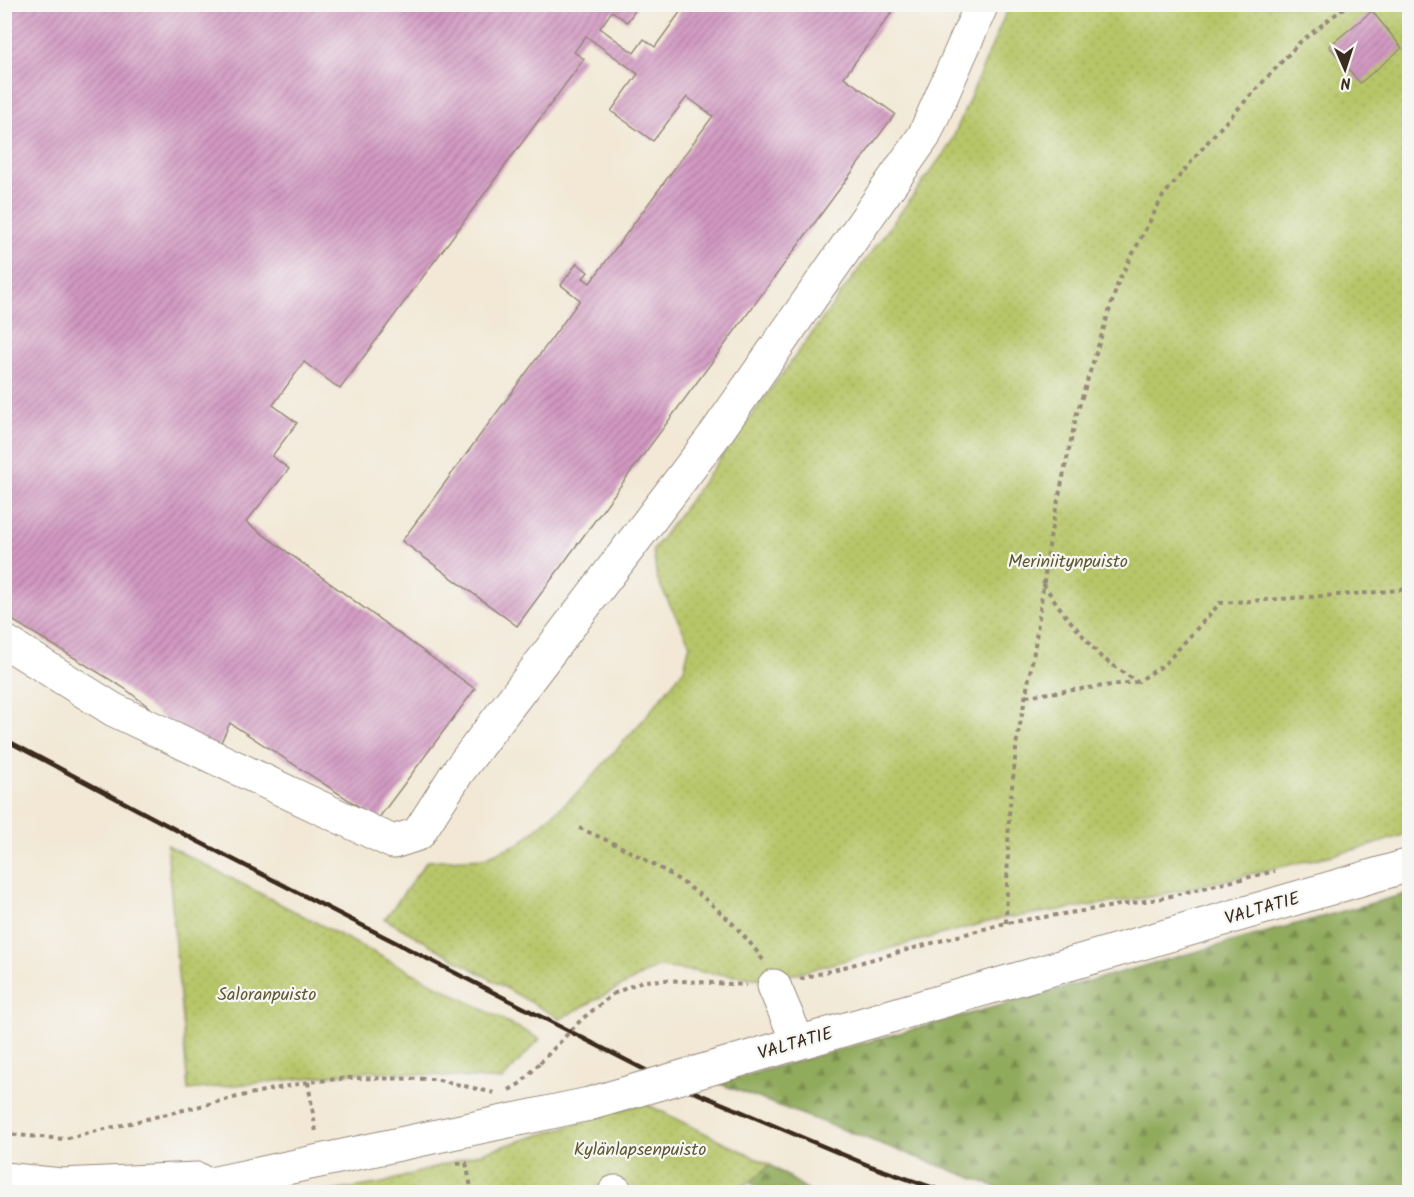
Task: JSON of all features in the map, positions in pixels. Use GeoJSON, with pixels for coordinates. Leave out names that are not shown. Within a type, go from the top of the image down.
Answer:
{"type":"FeatureCollection","features":[{"type":"Feature","properties":{"kind":"main road"},"geometry":{"type":"LineString","coordinates":[[4,641],[114,710],[393,842],[418,834],[457,773],[717,432],[924,136],[982,4]]}},
{"type":"Feature","properties":{"kind":"main road","name":"VALTATIE"},"geometry":{"type":"LineString","coordinates":[[173,1192],[589,1104],[1410,865]]}},
{"type":"Feature","properties":{"kind":"main road"},"geometry":{"type":"LineString","coordinates":[[774,986],[786,1046]]}},
{"type":"Feature","properties":{"kind":"main road"},"geometry":{"type":"LineString","coordinates":[[4,1179],[61,1185],[246,1178]]}},
{"type":"Feature","properties":{"kind":"path"},"geometry":{"type":"LineString","coordinates":[[1006,924],[1009,815],[1017,740],[1051,532],[1077,413],[1119,280],[1163,196],[1210,138],[1300,42],[1349,4]]}},
{"type":"Feature","properties":{"kind":"path"},"geometry":{"type":"LineString","coordinates":[[1043,584],[1065,615],[1101,657],[1137,682]]}},
{"type":"Feature","properties":{"kind":"path"},"geometry":{"type":"LineString","coordinates":[[1026,696],[1137,682],[1164,665],[1220,603],[1410,588]]}},
{"type":"Feature","properties":{"kind":"path"},"geometry":{"type":"LineString","coordinates":[[579,828],[645,860],[698,892],[729,918],[749,939],[765,963],[774,986]]}},
{"type":"Feature","properties":{"kind":"path"},"geometry":{"type":"LineString","coordinates":[[507,1091],[521,1083],[582,1019],[613,994],[642,981],[774,986],[1006,924],[1158,899],[1286,869]]}},
{"type":"Feature","properties":{"kind":"path"},"geometry":{"type":"LineString","coordinates":[[4,1134],[64,1139],[254,1093],[308,1082],[348,1078],[435,1079],[496,1094]]}},
{"type":"Feature","properties":{"kind":"path"},"geometry":{"type":"LineString","coordinates":[[308,1082],[317,1140]]}},
{"type":"Feature","properties":{"kind":"path"},"geometry":{"type":"LineString","coordinates":[[447,1164],[466,1163],[472,1192]]}},
{"type":"Feature","properties":{"kind":"green space","name":"Meriniitynpuisto"},"geometry":{"type":"Polygon","coordinates":[[[1012,5],[1409,5],[1409,833],[1370,846],[1157,896],[999,919],[772,980],[657,967],[560,1019],[385,919],[427,861],[484,858],[520,843],[578,792],[644,719],[684,669],[690,644],[657,579],[653,550],[950,145],[1004,17],[1012,5]]]}},
{"type":"Feature","properties":{"kind":"green space","name":"Saloranpuisto"},"geometry":{"type":"Polygon","coordinates":[[[167,845],[540,1039],[502,1080],[372,1071],[188,1090],[167,845]]]}},
{"type":"Feature","properties":{"kind":"green space"},"geometry":{"type":"Polygon","coordinates":[[[1409,893],[1409,1192],[1010,1192],[718,1083],[1409,893]]]}},
{"type":"Feature","properties":{"kind":"green space","name":"Kylänlapsenpuisto"},"geometry":{"type":"Polygon","coordinates":[[[644,1103],[770,1165],[750,1182],[731,1192],[327,1192],[383,1183],[644,1103]]]}},
{"type":"Feature","properties":{"kind":"green space"},"geometry":{"type":"Polygon","coordinates":[[[770,1165],[811,1192],[762,1192],[750,1182],[770,1165]]]}},
{"type":"Feature","properties":{"kind":"building"},"geometry":{"type":"Polygon","coordinates":[[[4,4],[631,4],[637,8],[627,22],[612,11],[600,28],[634,53],[644,39],[655,47],[686,4],[898,4],[844,77],[895,114],[517,626],[402,541],[580,300],[561,285],[577,263],[588,272],[583,278],[590,283],[713,116],[687,97],[653,141],[611,111],[638,74],[586,36],[574,52],[584,59],[340,389],[304,362],[273,405],[297,423],[272,456],[289,469],[246,522],[475,689],[378,819],[230,723],[214,757],[124,688],[4,615],[4,4]]]}},
{"type":"Feature","properties":{"kind":"building"},"geometry":{"type":"Polygon","coordinates":[[[1372,11],[1402,48],[1360,83],[1329,46],[1372,11]]]}},
{"type":"Feature","properties":{"kind":"railway"},"geometry":{"type":"LineString","coordinates":[[4,739],[197,841],[661,1078],[870,1166],[945,1192]]}}]}
